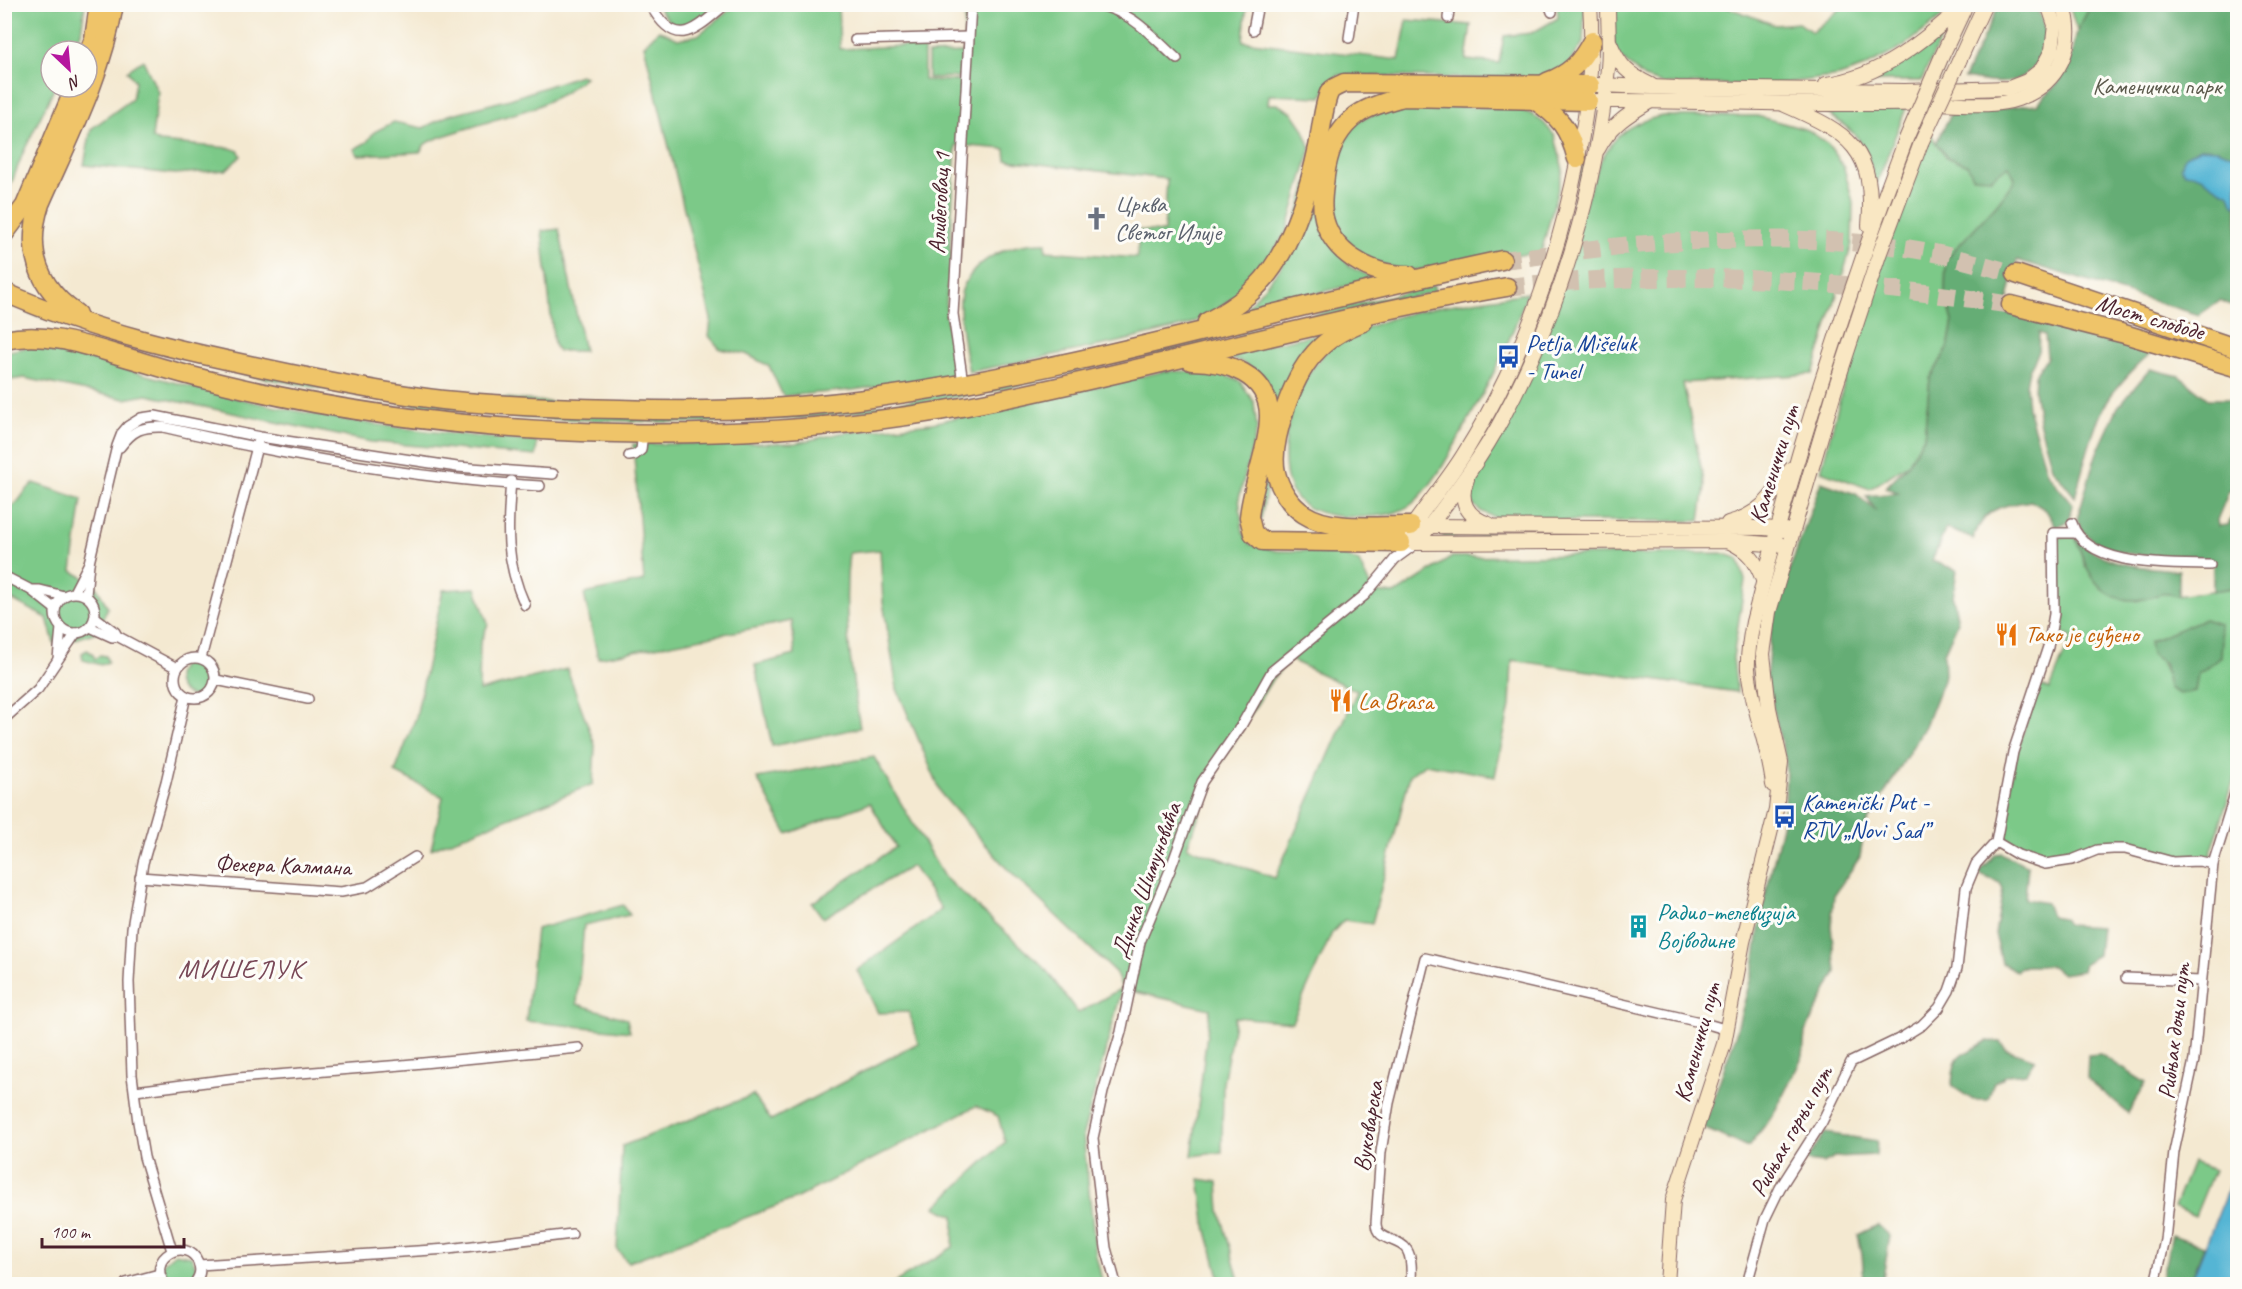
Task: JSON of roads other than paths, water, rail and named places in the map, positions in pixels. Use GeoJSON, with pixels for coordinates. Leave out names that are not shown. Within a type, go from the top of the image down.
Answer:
{"type":"FeatureCollection","features":[{"type":"Feature","properties":{"kind":"highway"},"geometry":{"type":"LineString","coordinates":[[93,39],[99,4]]}},
{"type":"Feature","properties":{"kind":"highway"},"geometry":{"type":"LineString","coordinates":[[97,326],[59,301],[41,275],[36,261],[33,225],[100,63],[108,38],[114,4]]}},
{"type":"Feature","properties":{"kind":"highway"},"geometry":{"type":"LineString","coordinates":[[1441,273],[1405,275],[1373,270],[1356,261],[1335,241],[1323,213],[1323,196],[1330,148],[1339,132],[1354,117],[1383,103],[1403,97],[1536,92],[1573,69],[1600,39]]}},
{"type":"Feature","properties":{"kind":"highway"},"geometry":{"type":"LineString","coordinates":[[1167,340],[1208,322],[1234,307],[1256,289],[1277,260],[1301,210],[1318,150],[1328,98],[1333,89],[1344,83],[1597,93]]}},
{"type":"Feature","properties":{"kind":"highway"},"geometry":{"type":"LineString","coordinates":[[1536,92],[1564,123],[1573,142],[1586,158]]}},
{"type":"Feature","properties":{"kind":"highway"},"geometry":{"type":"LineString","coordinates":[[4,234],[25,206],[70,99]]}},
{"type":"Feature","properties":{"kind":"highway"},"geometry":{"type":"LineString","coordinates":[[4,292],[97,326],[221,360],[371,389],[444,400],[533,407],[666,411],[791,406],[855,400],[955,384],[1043,368],[1167,340],[1502,260]]}},
{"type":"Feature","properties":{"kind":"highway","name":"Мост слободе"},"geometry":{"type":"LineString","coordinates":[[2016,274],[2238,349]]}},
{"type":"Feature","properties":{"kind":"highway"},"geometry":{"type":"LineString","coordinates":[[4,340],[26,337],[69,341],[228,385],[354,410],[486,426],[616,433],[794,429],[883,419],[998,400],[1304,328],[1507,287]]}},
{"type":"Feature","properties":{"kind":"highway","name":"Мост слободе"},"geometry":{"type":"LineString","coordinates":[[2012,305],[2121,333],[2238,368]]}},
{"type":"Feature","properties":{"kind":"highway"},"geometry":{"type":"LineString","coordinates":[[1398,308],[1355,325],[1328,340],[1313,356],[1300,374],[1286,408],[1280,429],[1276,472],[1288,500],[1304,514],[1329,525],[1406,543]]}},
{"type":"Feature","properties":{"kind":"highway"},"geometry":{"type":"LineString","coordinates":[[4,328],[26,337]]}},
{"type":"Feature","properties":{"kind":"highway"},"geometry":{"type":"LineString","coordinates":[[1148,366],[1192,361],[1219,363],[1245,372],[1263,393],[1268,406],[1269,420],[1249,517],[1251,528],[1257,538],[1262,541],[1295,543],[1406,543]]}},
{"type":"Feature","properties":{"kind":"main road"},"geometry":{"type":"LineString","coordinates":[[1590,4],[1600,39],[1628,73],[1656,87]]}},
{"type":"Feature","properties":{"kind":"main road"},"geometry":{"type":"LineString","coordinates":[[1406,543],[1430,525],[1501,422],[1554,306],[1576,235],[1597,93],[1600,39],[1608,4]]}},
{"type":"Feature","properties":{"kind":"main road"},"geometry":{"type":"LineString","coordinates":[[1776,96],[1840,82],[1866,73],[1905,52],[1935,31],[1966,4]]}},
{"type":"Feature","properties":{"kind":"main road","name":"Каменички пут"},"geometry":{"type":"LineString","coordinates":[[1776,810],[1769,755],[1752,692],[1748,668],[1748,645],[1797,460],[1867,246],[1906,139],[1966,4]]}},
{"type":"Feature","properties":{"kind":"main road","name":"Каменички пут"},"geometry":{"type":"LineString","coordinates":[[1667,1284],[1673,1200],[1728,1030],[1743,942],[1776,810],[1781,762],[1769,708],[1763,654],[1769,612],[1832,399],[1879,255],[1921,143],[1984,4]]}},
{"type":"Feature","properties":{"kind":"main road"},"geometry":{"type":"LineString","coordinates":[[1597,93],[1650,101],[2009,88],[2027,81],[2042,69],[2052,50],[2055,25],[2050,10],[2045,4]]}},
{"type":"Feature","properties":{"kind":"main road"},"geometry":{"type":"LineString","coordinates":[[1597,93],[1656,87],[1776,96],[1986,104],[2017,99],[2041,88],[2058,69],[2069,41],[2069,22],[2063,4]]}},
{"type":"Feature","properties":{"kind":"main road"},"geometry":{"type":"LineString","coordinates":[[1776,96],[1838,131],[1851,143],[1861,159],[1867,172],[1870,189],[1867,246]]}},
{"type":"Feature","properties":{"kind":"main road"},"geometry":{"type":"LineString","coordinates":[[1406,543],[1464,456],[1515,360],[1538,305],[1586,158],[1617,122],[1650,101]]}},
{"type":"Feature","properties":{"kind":"main road"},"geometry":{"type":"LineString","coordinates":[[1704,528],[1743,519],[1757,512],[1772,496],[1797,460]]}},
{"type":"Feature","properties":{"kind":"main road"},"geometry":{"type":"LineString","coordinates":[[1474,462],[1464,486],[1463,502],[1474,517],[1499,527]]}},
{"type":"Feature","properties":{"kind":"main road"},"geometry":{"type":"LineString","coordinates":[[1430,525],[1778,528],[1793,532]]}},
{"type":"Feature","properties":{"kind":"main road"},"geometry":{"type":"LineString","coordinates":[[1406,543],[1728,541],[1774,543],[1788,547]]}},
{"type":"Feature","properties":{"kind":"main road"},"geometry":{"type":"LineString","coordinates":[[1728,541],[1752,556],[1764,580]]}},
{"type":"Feature","properties":{"kind":"street"},"geometry":{"type":"LineString","coordinates":[[650,4],[664,26],[675,32],[685,33],[695,30],[726,4]]}},
{"type":"Feature","properties":{"kind":"street","name":"Алибеговац 1"},"geometry":{"type":"LineString","coordinates":[[955,384],[953,314],[971,4]]}},
{"type":"Feature","properties":{"kind":"street"},"geometry":{"type":"LineString","coordinates":[[1095,4],[1130,16],[1177,59]]}},
{"type":"Feature","properties":{"kind":"street"},"geometry":{"type":"LineString","coordinates":[[1253,30],[1257,4]]}},
{"type":"Feature","properties":{"kind":"street"},"geometry":{"type":"LineString","coordinates":[[1349,38],[1354,4]]}},
{"type":"Feature","properties":{"kind":"street"},"geometry":{"type":"LineString","coordinates":[[1448,18],[1450,4]]}},
{"type":"Feature","properties":{"kind":"street"},"geometry":{"type":"LineString","coordinates":[[855,40],[968,37]]}},
{"type":"Feature","properties":{"kind":"street"},"geometry":{"type":"LineString","coordinates":[[86,595],[89,563],[116,451],[122,433],[141,418],[155,416],[260,437],[457,467],[553,474]]}},
{"type":"Feature","properties":{"kind":"street"},"geometry":{"type":"LineString","coordinates":[[116,451],[127,438],[138,430],[148,426],[163,427],[257,448],[363,466],[540,486]]}},
{"type":"Feature","properties":{"kind":"street"},"geometry":{"type":"LineString","coordinates":[[629,456],[641,450],[643,432]]}},
{"type":"Feature","properties":{"kind":"street"},"geometry":{"type":"LineString","coordinates":[[201,658],[260,437]]}},
{"type":"Feature","properties":{"kind":"street"},"geometry":{"type":"LineString","coordinates":[[512,472],[508,549],[515,584],[525,605]]}},
{"type":"Feature","properties":{"kind":"street"},"geometry":{"type":"LineString","coordinates":[[2210,566],[2139,562],[2118,558],[2094,547],[2073,528],[2053,533],[2054,614],[2048,648],[2013,752],[1996,842],[2018,855],[2045,864],[2072,860],[2097,850],[2112,849],[2125,849],[2173,862],[2199,861],[2213,864]]}},
{"type":"Feature","properties":{"kind":"street","name":"Динка Шимуновића"},"geometry":{"type":"LineString","coordinates":[[1116,1284],[1106,1248],[1094,1138],[1102,1092],[1121,1032],[1140,942],[1170,870],[1202,782],[1241,726],[1272,671],[1365,596],[1406,543]]}},
{"type":"Feature","properties":{"kind":"street"},"geometry":{"type":"LineString","coordinates":[[74,592],[89,563]]}},
{"type":"Feature","properties":{"kind":"street"},"geometry":{"type":"LineString","coordinates":[[4,576],[32,590],[55,609]]}},
{"type":"Feature","properties":{"kind":"street"},"geometry":{"type":"LineString","coordinates":[[32,590],[64,596]]}},
{"type":"Feature","properties":{"kind":"street"},"geometry":{"type":"LineString","coordinates":[[4,719],[38,689],[76,633],[90,627],[95,617],[95,606],[86,595],[74,592],[64,596],[55,609],[55,616],[61,628],[58,658]]}},
{"type":"Feature","properties":{"kind":"street"},"geometry":{"type":"LineString","coordinates":[[95,617],[117,636],[177,668]]}},
{"type":"Feature","properties":{"kind":"street"},"geometry":{"type":"LineString","coordinates":[[90,627],[112,637],[117,636]]}},
{"type":"Feature","properties":{"kind":"street"},"geometry":{"type":"LineString","coordinates":[[61,628],[76,633]]}},
{"type":"Feature","properties":{"kind":"street"},"geometry":{"type":"LineString","coordinates":[[201,658],[212,666],[216,680],[210,692],[205,696],[199,698],[186,696],[181,693],[175,681],[177,668],[188,659],[201,658]]}},
{"type":"Feature","properties":{"kind":"street"},"geometry":{"type":"LineString","coordinates":[[216,680],[308,699]]}},
{"type":"Feature","properties":{"kind":"street"},"geometry":{"type":"LineString","coordinates":[[172,1251],[144,1157],[132,1075],[129,982],[132,928],[140,877],[186,696]]}},
{"type":"Feature","properties":{"kind":"street","name":"Рибњак доњи пут"},"geometry":{"type":"LineString","coordinates":[[2155,1284],[2165,1240],[2174,1152],[2194,1060],[2213,864],[2238,784]]}},
{"type":"Feature","properties":{"kind":"street","name":"Рибњак горњи пут"},"geometry":{"type":"LineString","coordinates":[[1748,1284],[1765,1219],[1785,1179],[1822,1122],[1851,1062],[1901,1038],[1922,1025],[1939,1008],[1949,991],[1957,968],[1966,888],[1976,864],[1996,842]]}},
{"type":"Feature","properties":{"kind":"street","name":"Фехера Калмана"},"geometry":{"type":"LineString","coordinates":[[140,877],[341,892],[367,887],[415,857]]}},
{"type":"Feature","properties":{"kind":"street","name":"Вуковарска"},"geometry":{"type":"LineString","coordinates":[[1411,1284],[1408,1252],[1402,1244],[1380,1235],[1375,1227],[1381,1152],[1389,1103],[1425,958],[1728,1030]]}},
{"type":"Feature","properties":{"kind":"street"},"geometry":{"type":"LineString","coordinates":[[2126,978],[2201,981]]}},
{"type":"Feature","properties":{"kind":"street"},"geometry":{"type":"LineString","coordinates":[[135,1091],[238,1078],[402,1065],[579,1047]]}},
{"type":"Feature","properties":{"kind":"street"},"geometry":{"type":"LineString","coordinates":[[200,1265],[448,1249],[572,1234]]}},
{"type":"Feature","properties":{"kind":"street"},"geometry":{"type":"LineString","coordinates":[[165,1284],[159,1274],[162,1260],[172,1251],[186,1251],[197,1259],[200,1265],[198,1279],[194,1284]]}},
{"type":"Feature","properties":{"kind":"street"},"geometry":{"type":"LineString","coordinates":[[126,1282],[159,1274]]}},
{"type":"Feature","properties":{"kind":"water"},"geometry":{"type":"Polygon","coordinates":[[[2201,148],[2218,149],[2237,157],[2237,206],[2233,203],[2230,194],[2198,176],[2185,173],[2181,167],[2185,156],[2201,148]]]}},
{"type":"Feature","properties":{"kind":"water"},"geometry":{"type":"Polygon","coordinates":[[[2237,1166],[2237,1284],[2190,1284],[2237,1166]]]}},
{"type":"Feature","properties":{"kind":"tunnel"},"geometry":{"type":"LineString","coordinates":[[1502,260],[1647,244],[1801,240],[1908,248],[2016,274]]}},
{"type":"Feature","properties":{"kind":"tunnel"},"geometry":{"type":"LineString","coordinates":[[1507,287],[1632,279],[1760,280],[1887,289],[2011,305]]}},
{"type":"Feature","properties":{"kind":"place","name":"Црква Светог Илије"},"geometry":{"type":"Point","coordinates":[1097,218]}},
{"type":"Feature","properties":{"kind":"place","name":"Petlja Mišeluk - Tunel"},"geometry":{"type":"Point","coordinates":[1508,357]}},
{"type":"Feature","properties":{"kind":"place","name":"Тако је суђено"},"geometry":{"type":"Point","coordinates":[2007,634]}},
{"type":"Feature","properties":{"kind":"place","name":"La Brasa"},"geometry":{"type":"Point","coordinates":[1340,701]}},
{"type":"Feature","properties":{"kind":"place","name":"Kamenički Put - RTV „Novi Sad”"},"geometry":{"type":"Point","coordinates":[1784,816]}},
{"type":"Feature","properties":{"kind":"place","name":"Радио-телевизија Војводине"},"geometry":{"type":"Point","coordinates":[1639,926]}},
{"type":"Feature","properties":{"kind":"district","name":"МИШЕЛУК"},"geometry":{"type":"Point","coordinates":[241,969]}},
{"type":"Feature","properties":{"kind":"park label","name":"Каменички парк"},"geometry":{"type":"Point","coordinates":[2157,86]}}]}
